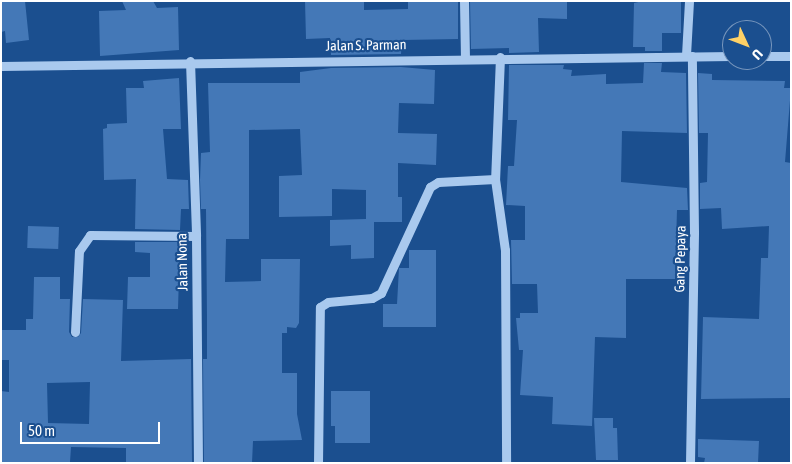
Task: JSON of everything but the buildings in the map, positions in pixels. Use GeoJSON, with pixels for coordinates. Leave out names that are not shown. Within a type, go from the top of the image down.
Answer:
{"type":"FeatureCollection","features":[{"type":"Feature","properties":{"kind":"street"},"geometry":{"type":"LineString","coordinates":[[464,1],[465,57]]}},
{"type":"Feature","properties":{"kind":"street","name":"Gang Pepaya"},"geometry":{"type":"LineString","coordinates":[[689,1],[694,232],[690,463]]}},
{"type":"Feature","properties":{"kind":"street","name":"Jalan S. Parman"},"geometry":{"type":"LineString","coordinates":[[1,66],[465,57],[722,56]]}},
{"type":"Feature","properties":{"kind":"street"},"geometry":{"type":"LineString","coordinates":[[772,56],[791,56]]}},
{"type":"Feature","properties":{"kind":"street"},"geometry":{"type":"LineString","coordinates":[[500,57],[495,179],[505,250],[506,463]]}},
{"type":"Feature","properties":{"kind":"street","name":"Jalan Nona"},"geometry":{"type":"LineString","coordinates":[[190,61],[196,236],[198,463]]}},
{"type":"Feature","properties":{"kind":"street"},"geometry":{"type":"LineString","coordinates":[[318,463],[320,307],[328,302],[372,298],[382,293],[430,187],[438,182],[495,179]]}},
{"type":"Feature","properties":{"kind":"street"},"geometry":{"type":"LineString","coordinates":[[75,332],[79,251],[90,235],[196,236]]}}]}
